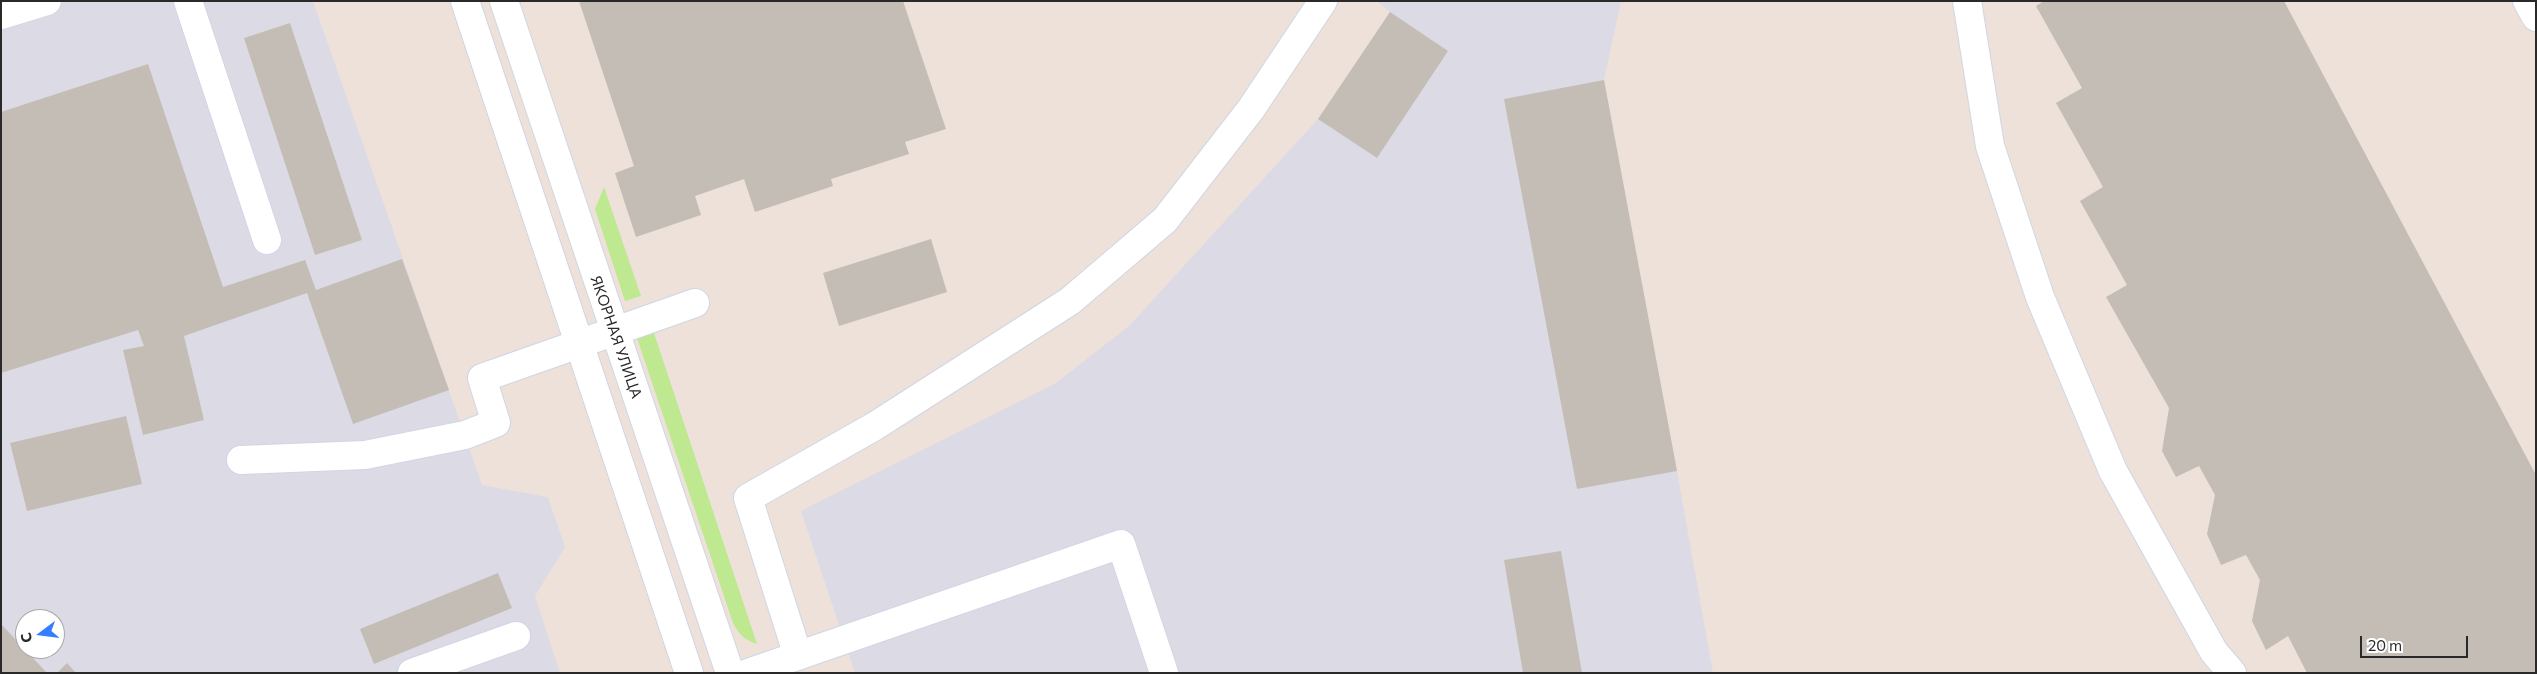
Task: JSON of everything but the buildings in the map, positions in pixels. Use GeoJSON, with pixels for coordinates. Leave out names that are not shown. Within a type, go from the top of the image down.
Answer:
{"type":"FeatureCollection","features":[{"type":"Feature","properties":{"kind":"street"},"geometry":{"type":"LineString","coordinates":[[1,15],[47,1]]}},
{"type":"Feature","properties":{"kind":"street"},"geometry":{"type":"LineString","coordinates":[[188,1],[267,240]]}},
{"type":"Feature","properties":{"kind":"street"},"geometry":{"type":"LineString","coordinates":[[465,1],[689,673]]}},
{"type":"Feature","properties":{"kind":"street","name":"ЯКОРНАЯ УЛИЦА"},"geometry":{"type":"LineString","coordinates":[[504,1],[730,673]]}},
{"type":"Feature","properties":{"kind":"street"},"geometry":{"type":"LineString","coordinates":[[798,656],[748,498],[875,426],[1070,301],[1165,220],[1250,109],[1323,1]]}},
{"type":"Feature","properties":{"kind":"street"},"geometry":{"type":"LineString","coordinates":[[1967,1],[1990,146],[2040,296],[2113,471],[2214,652],[2232,673]]}},
{"type":"Feature","properties":{"kind":"street"},"geometry":{"type":"LineString","coordinates":[[2527,1],[2536,17]]}},
{"type":"Feature","properties":{"kind":"street"},"geometry":{"type":"LineString","coordinates":[[241,460],[365,455],[465,435],[496,423],[482,378],[695,303]]}},
{"type":"Feature","properties":{"kind":"street"},"geometry":{"type":"LineString","coordinates":[[748,673],[1121,544],[1164,673]]}},
{"type":"Feature","properties":{"kind":"street"},"geometry":{"type":"LineString","coordinates":[[412,673],[516,636]]}},
{"type":"Feature","properties":{"kind":"shaded area"},"geometry":{"type":"Polygon","coordinates":[[[1,1],[313,1],[482,485],[548,497],[565,547],[535,596],[560,673],[1,673],[1,1]]]}},
{"type":"Feature","properties":{"kind":"shaded area"},"geometry":{"type":"Polygon","coordinates":[[[1377,1],[1621,1],[1604,80],[1713,673],[855,673],[801,511],[1056,383],[1129,326],[1318,119],[1390,12],[1377,1]]]}},
{"type":"Feature","properties":{"kind":"green space"},"geometry":{"type":"Polygon","coordinates":[[[604,187],[641,296],[625,301],[595,209],[604,187]]]}},
{"type":"Feature","properties":{"kind":"green space"},"geometry":{"type":"Polygon","coordinates":[[[653,330],[757,644],[743,636],[733,623],[636,335],[653,330]]]}}]}
